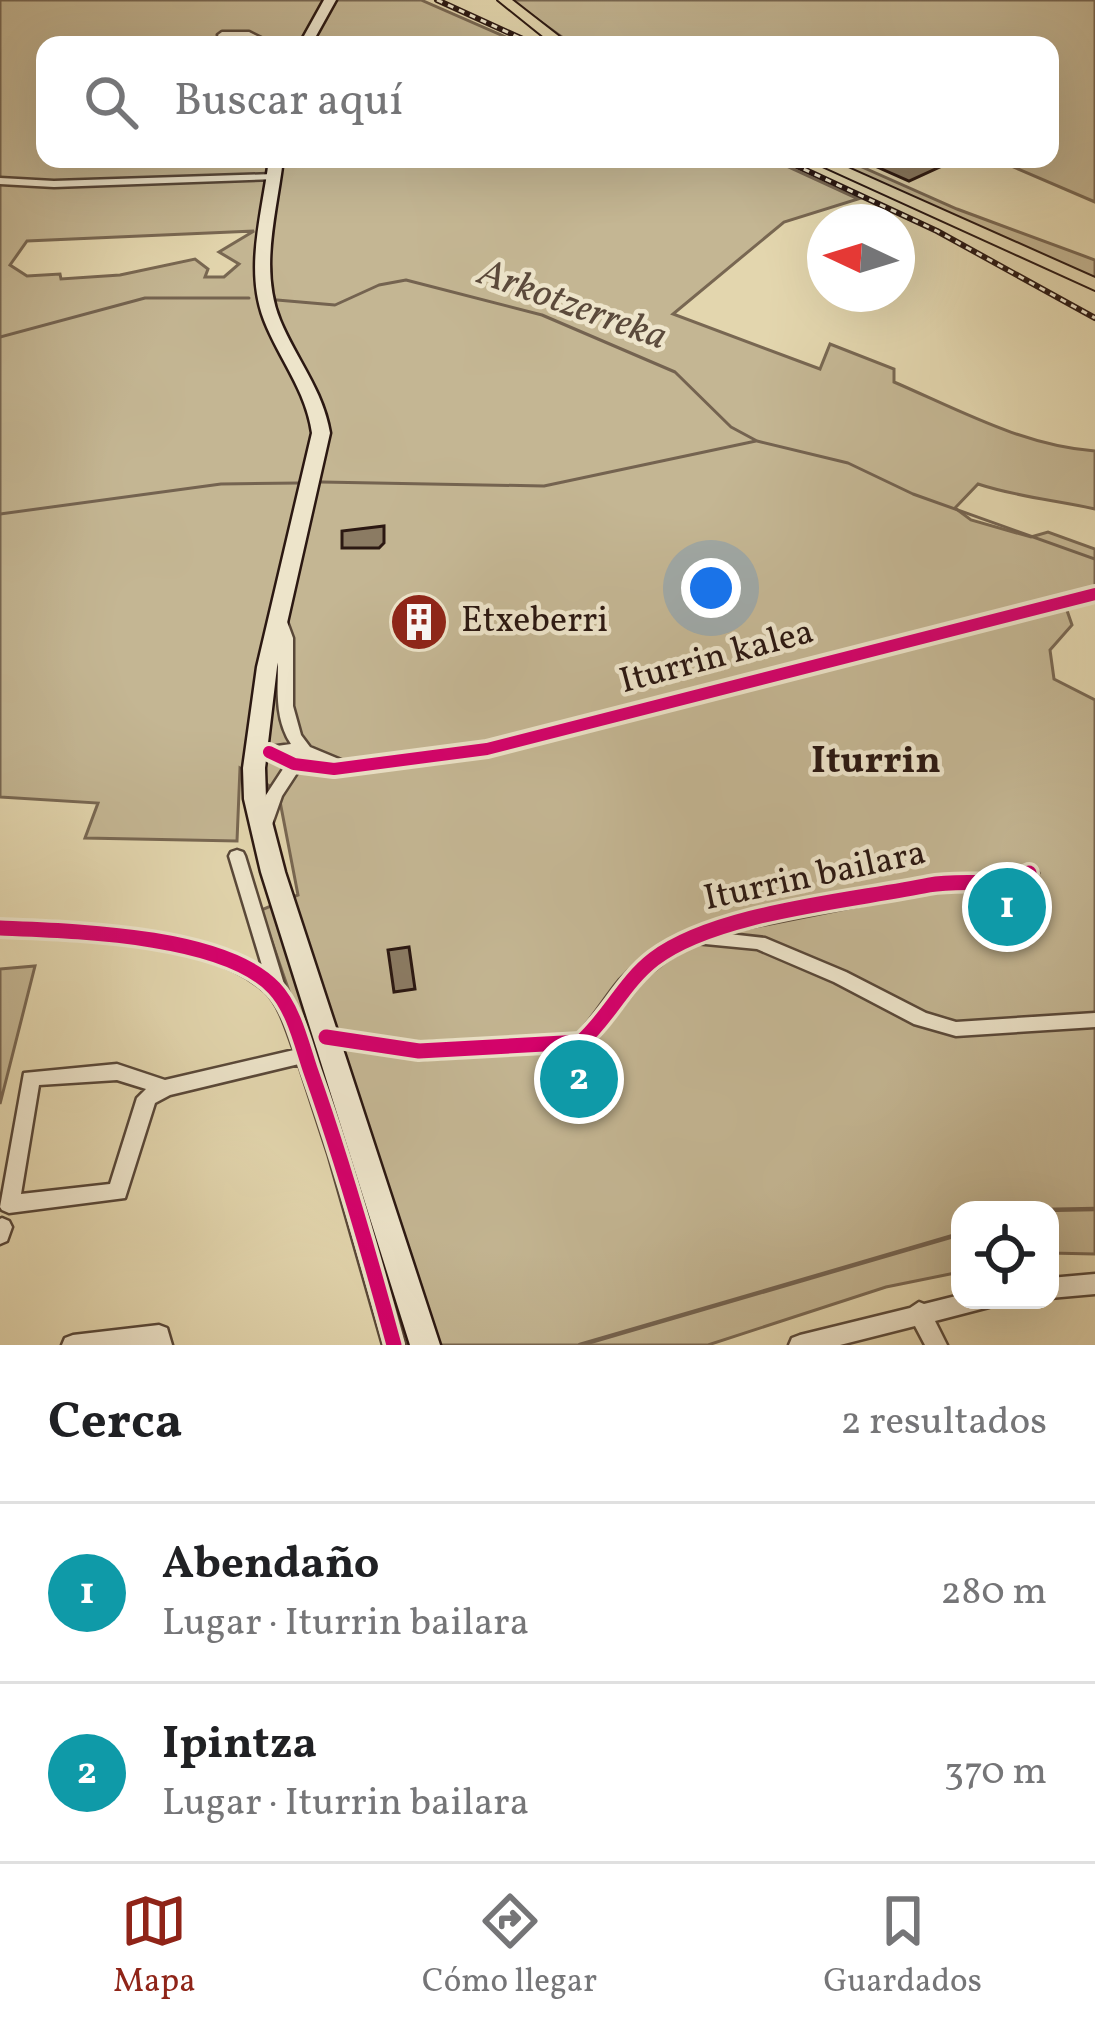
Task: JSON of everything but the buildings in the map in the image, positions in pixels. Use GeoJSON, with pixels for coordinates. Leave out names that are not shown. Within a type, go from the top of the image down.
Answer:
{"type":"FeatureCollection","features":[{"type":"Feature","properties":{"kind":"main road"},"geometry":{"type":"LineString","coordinates":[[310,36],[330,0]]}},
{"type":"Feature","properties":{"kind":"main road"},"geometry":{"type":"LineString","coordinates":[[504,0],[551,36]]}},
{"type":"Feature","properties":{"kind":"main road"},"geometry":{"type":"LineString","coordinates":[[275,168],[263,277],[266,303],[279,338],[315,401],[321,433],[261,708],[263,829],[315,1046],[425,1345]]}},
{"type":"Feature","properties":{"kind":"main road"},"geometry":{"type":"LineString","coordinates":[[835,168],[1095,285]]}},
{"type":"Feature","properties":{"kind":"main road"},"geometry":{"type":"LineString","coordinates":[[261,760],[281,622]]}},
{"type":"Feature","properties":{"kind":"street"},"geometry":{"type":"LineString","coordinates":[[222,35],[233,36]]}},
{"type":"Feature","properties":{"kind":"street"},"geometry":{"type":"LineString","coordinates":[[0,181],[54,184],[275,168]]}},
{"type":"Feature","properties":{"kind":"street","name":"Iturrin kalea"},"geometry":{"type":"LineString","coordinates":[[279,786],[304,774],[487,749],[1095,594]]}},
{"type":"Feature","properties":{"kind":"street"},"geometry":{"type":"LineString","coordinates":[[263,829],[279,786],[299,757],[285,720],[289,651],[281,622]]}},
{"type":"Feature","properties":{"kind":"street","name":"Iturrin kalea"},"geometry":{"type":"LineString","coordinates":[[261,760],[299,757],[344,769]]}},
{"type":"Feature","properties":{"kind":"street"},"geometry":{"type":"LineString","coordinates":[[237,856],[279,992],[315,1046],[394,1345]]}},
{"type":"Feature","properties":{"kind":"street","name":"Iturrin bailara"},"geometry":{"type":"LineString","coordinates":[[315,1046],[419,1051],[581,1042],[636,973],[658,953],[686,938],[718,927],[940,883],[1017,879],[1029,873]]}},
{"type":"Feature","properties":{"kind":"street"},"geometry":{"type":"LineString","coordinates":[[0,928],[214,952],[279,992]]}},
{"type":"Feature","properties":{"kind":"street","name":"Iturrin bailara"},"geometry":{"type":"LineString","coordinates":[[686,938],[759,943],[921,1019],[956,1029],[1095,1021]]}},
{"type":"Feature","properties":{"kind":"street"},"geometry":{"type":"LineString","coordinates":[[165,1088],[117,1072],[31,1078],[8,1204],[118,1192],[125,1182],[147,1098],[165,1088],[315,1046]]}},
{"type":"Feature","properties":{"kind":"street"},"geometry":{"type":"LineString","coordinates":[[1059,1287],[1095,1284]]}},
{"type":"Feature","properties":{"kind":"street"},"geometry":{"type":"LineString","coordinates":[[800,1345],[951,1306]]}},
{"type":"Feature","properties":{"kind":"street"},"geometry":{"type":"LineString","coordinates":[[920,1312],[937,1345]]}},
{"type":"Feature","properties":{"kind":"street"},"geometry":{"type":"LineString","coordinates":[[74,1345],[159,1335],[161,1345]]}},
{"type":"Feature","properties":{"kind":"shaded area"},"geometry":{"type":"Polygon","coordinates":[[[0,0],[421,0],[503,36],[36,36],[36,168],[791,168],[858,199],[807,204],[807,215],[784,222],[673,314],[820,369],[830,344],[894,369],[894,382],[992,425],[1043,442],[1095,451],[1095,509],[978,484],[955,508],[971,520],[1031,537],[1048,532],[1095,549],[1095,589],[1062,596],[1072,625],[1050,650],[1054,679],[1095,700],[1095,1254],[1059,1253],[1059,1201],[951,1201],[951,1274],[886,1287],[708,1345],[411,1345],[261,910],[298,895],[278,791],[240,768],[237,841],[85,838],[98,803],[0,797],[0,0]],[[254,231],[27,241],[10,265],[27,276],[60,274],[61,279],[120,275],[195,259],[208,269],[205,277],[224,277],[239,264],[219,252],[254,231]]]}},
{"type":"Feature","properties":{"kind":"shaded area"},"geometry":{"type":"Polygon","coordinates":[[[510,0],[1095,0],[1095,202],[1016,168],[1059,168],[1059,36],[560,36],[510,0]]]}},
{"type":"Feature","properties":{"kind":"shaded area"},"geometry":{"type":"Polygon","coordinates":[[[843,168],[864,168],[957,209],[1095,260],[1095,281],[843,168]]]}},
{"type":"Feature","properties":{"kind":"shaded area"},"geometry":{"type":"Polygon","coordinates":[[[35,966],[0,1104],[0,969],[35,966]]]}},
{"type":"Feature","properties":{"kind":"waterway","name":"Arkotzerreka"},"geometry":{"type":"LineString","coordinates":[[277,300],[335,305],[379,285],[406,280],[542,315],[675,372],[731,427],[757,441],[848,463],[913,494],[1095,559]]}},
{"type":"Feature","properties":{"kind":"waterway","name":"Arkotzerreka"},"geometry":{"type":"LineString","coordinates":[[0,337],[145,298],[249,298]]}},
{"type":"Feature","properties":{"kind":"waterway"},"geometry":{"type":"LineString","coordinates":[[321,482],[544,486],[756,441]]}},
{"type":"Feature","properties":{"kind":"waterway"},"geometry":{"type":"LineString","coordinates":[[0,514],[221,484],[300,483]]}},
{"type":"Feature","properties":{"kind":"waterway"},"geometry":{"type":"LineString","coordinates":[[1059,1210],[1095,1209]]}},
{"type":"Feature","properties":{"kind":"waterway"},"geometry":{"type":"LineString","coordinates":[[580,1345],[951,1237]]}},
{"type":"Feature","properties":{"kind":"railway"},"geometry":{"type":"LineString","coordinates":[[437,0],[516,36]]}},
{"type":"Feature","properties":{"kind":"railway"},"geometry":{"type":"LineString","coordinates":[[801,168],[937,231],[1095,318]]}},
{"type":"Feature","properties":{"kind":"cycle path"},"geometry":{"type":"LineString","coordinates":[[269,752],[294,764],[334,769],[487,749],[1095,594]]}},
{"type":"Feature","properties":{"kind":"cycle path"},"geometry":{"type":"LineString","coordinates":[[326,1037],[419,1051],[581,1042],[639,973],[662,954],[702,933],[940,883],[1017,879],[1029,873]]}},
{"type":"Feature","properties":{"kind":"cycle path"},"geometry":{"type":"LineString","coordinates":[[0,928],[106,934],[181,947],[247,970],[274,988],[320,1097],[394,1345]]}},
{"type":"Feature","properties":{"kind":"place","name":"Etxeberri"},"geometry":{"type":"Point","coordinates":[419,622]}},
{"type":"Feature","properties":{"kind":"place","name":"Abendaño"},"geometry":{"type":"Point","coordinates":[1007,907]}},
{"type":"Feature","properties":{"kind":"place","name":"Ipintza"},"geometry":{"type":"Point","coordinates":[579,1079]}},
{"type":"Feature","properties":{"kind":"district","name":"Iturrin"},"geometry":{"type":"Point","coordinates":[876,762]}}]}
